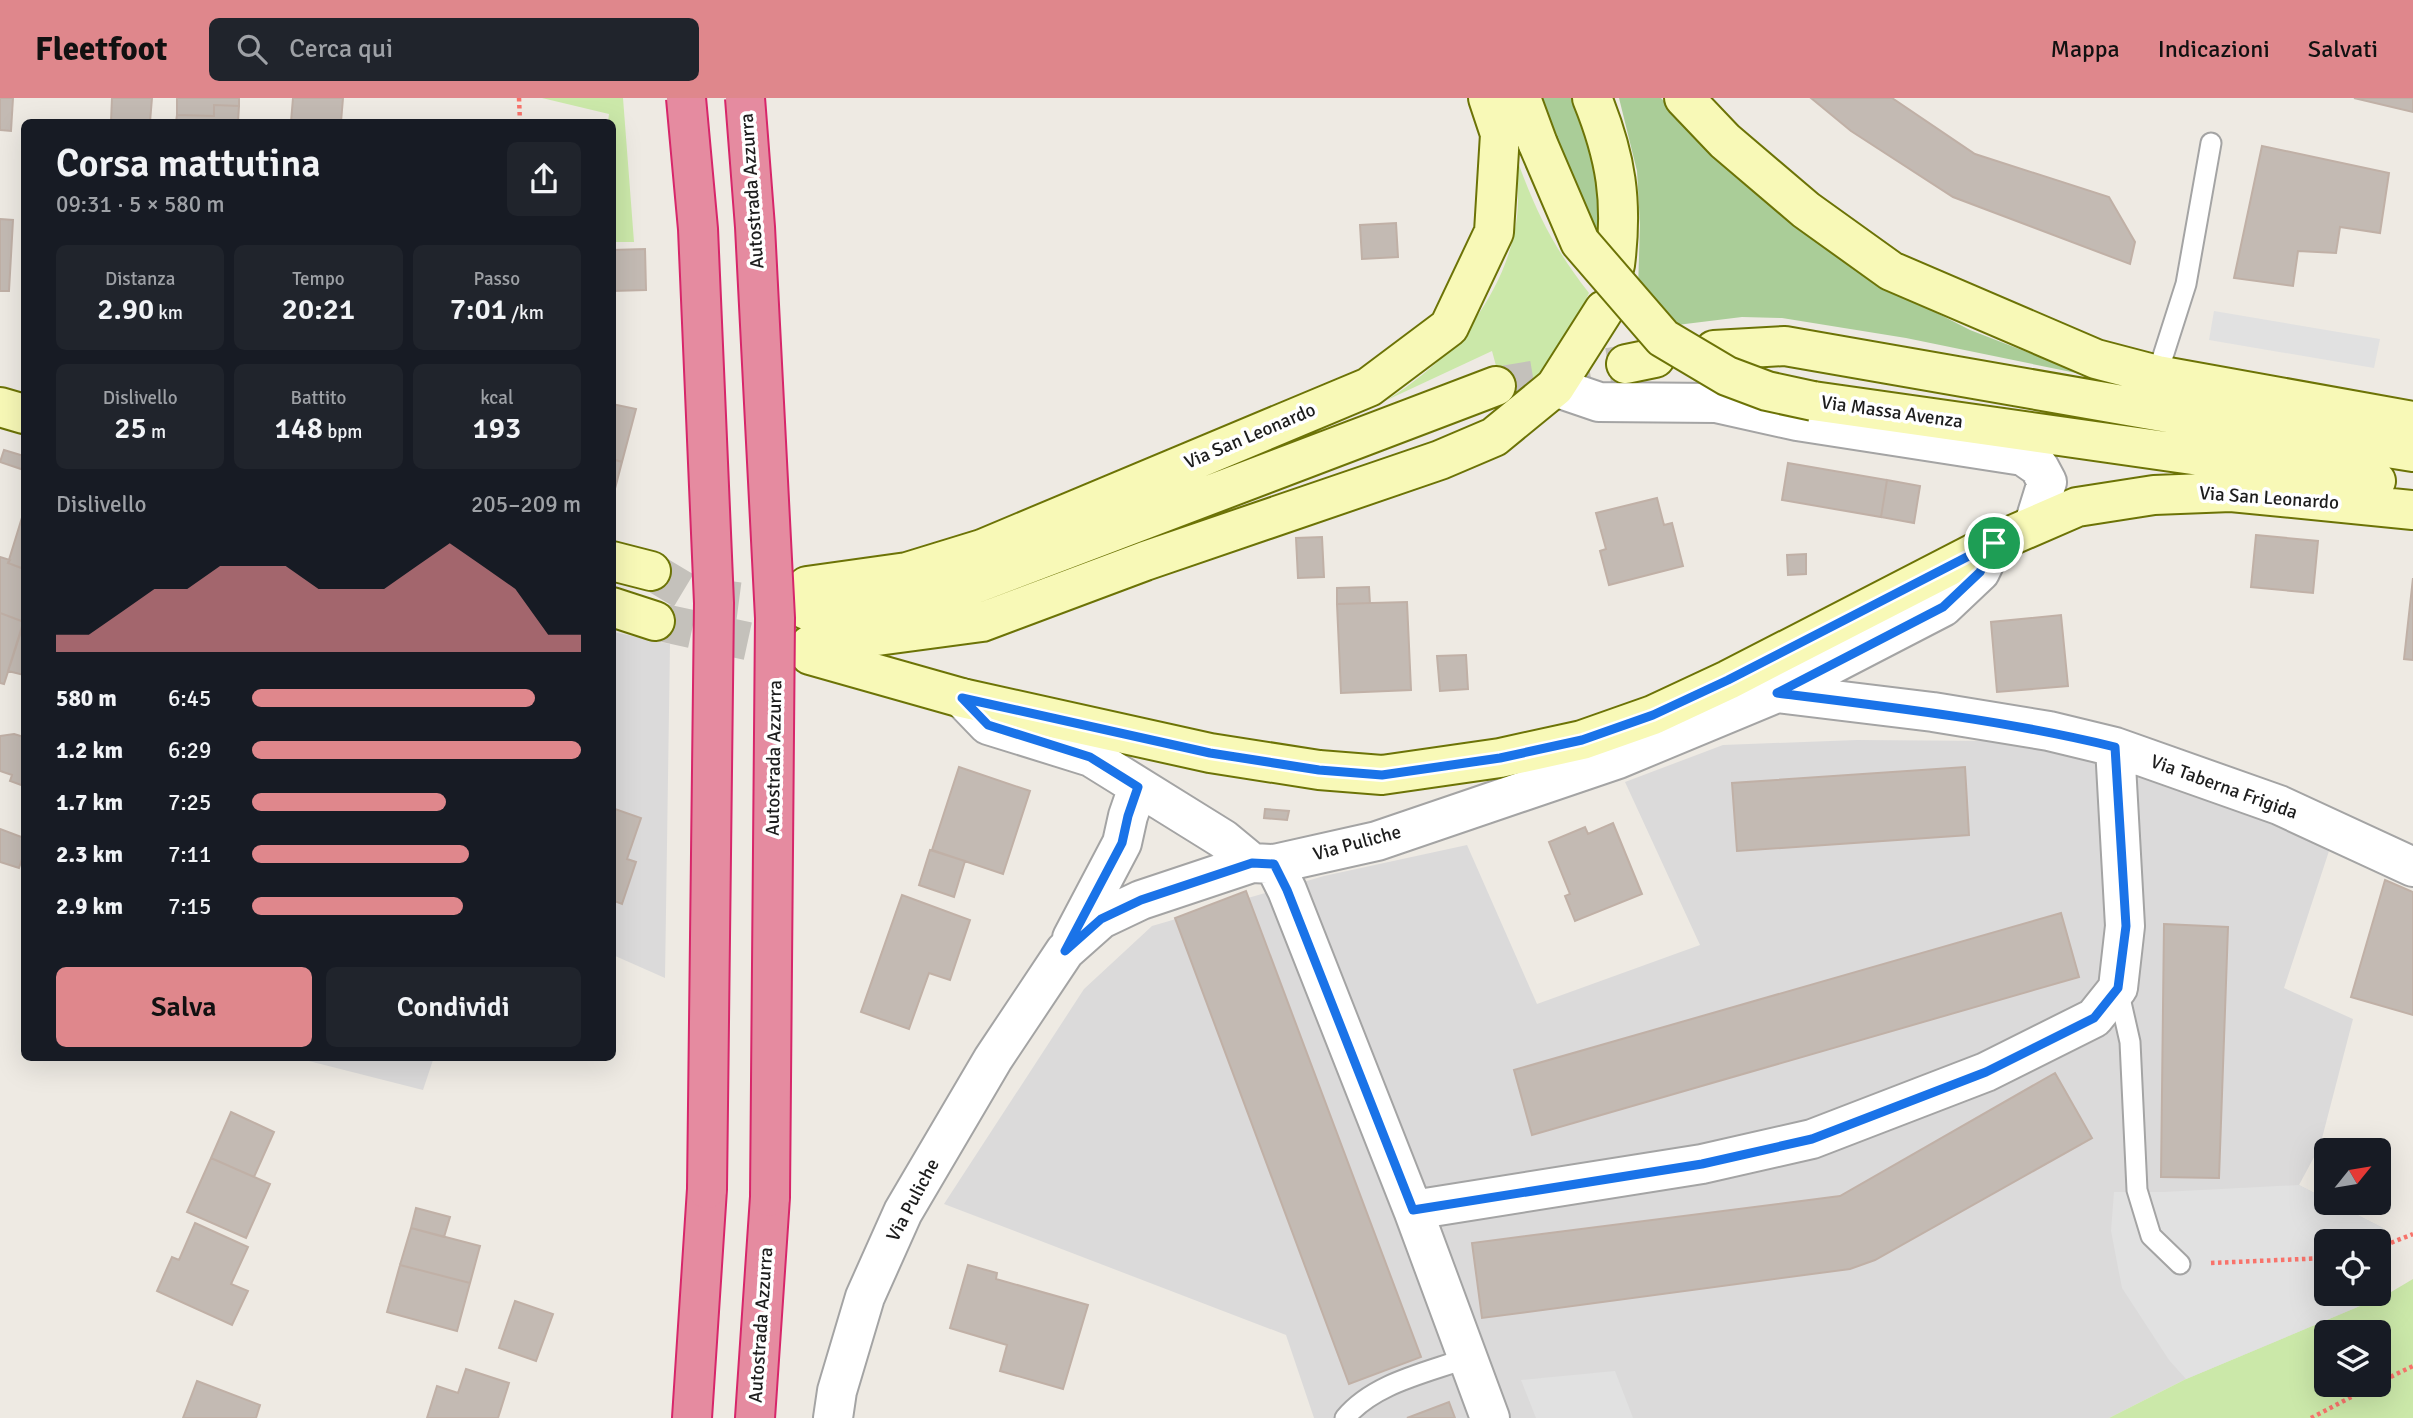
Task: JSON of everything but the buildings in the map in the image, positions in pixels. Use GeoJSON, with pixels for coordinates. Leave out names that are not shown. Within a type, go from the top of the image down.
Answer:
{"type":"FeatureCollection","features":[{"type":"Feature","properties":{"kind":"highway"},"geometry":{"type":"LineString","coordinates":[[686,98],[698,229],[714,603],[707,1189],[692,1418]]}},
{"type":"Feature","properties":{"kind":"highway","name":"Autostrada Azzurra"},"geometry":{"type":"LineString","coordinates":[[745,98],[755,228],[775,618],[770,1197],[755,1418]]}},
{"type":"Feature","properties":{"kind":"main road","name":"Via San Leonardo"},"geometry":{"type":"LineString","coordinates":[[808,624],[907,572],[982,549],[1368,387],[1449,327],[1494,232],[1500,134],[1488,98]]}},
{"type":"Feature","properties":{"kind":"main road","name":"Via Massa Avenza"},"geometry":{"type":"LineString","coordinates":[[1521,98],[1580,242],[1663,338],[1727,376],[1767,391],[1813,401],[2413,486]]}},
{"type":"Feature","properties":{"kind":"main road"},"geometry":{"type":"LineString","coordinates":[[1592,98],[1607,134],[1616,174],[1619,228],[1615,265]]}},
{"type":"Feature","properties":{"kind":"main road"},"geometry":{"type":"LineString","coordinates":[[1684,98],[1725,141],[1806,210],[1891,271],[2096,359],[2157,375],[2413,421]]}},
{"type":"Feature","properties":{"kind":"main road"},"geometry":{"type":"LineString","coordinates":[[808,624],[982,622],[1145,561],[1440,460],[1494,437],[1555,387],[1604,310]]}},
{"type":"Feature","properties":{"kind":"main road"},"geometry":{"type":"LineString","coordinates":[[1714,350],[1785,346],[2161,412],[2413,452]]}},
{"type":"Feature","properties":{"kind":"main road","name":"Via San Leonardo"},"geometry":{"type":"LineString","coordinates":[[808,624],[823,612],[920,605],[1496,386]]}},
{"type":"Feature","properties":{"kind":"main road"},"geometry":{"type":"LineString","coordinates":[[0,407],[21,413]]}},
{"type":"Feature","properties":{"kind":"main road","name":"Via San Leonardo"},"geometry":{"type":"LineString","coordinates":[[808,624],[962,698],[1210,753],[1319,770],[1382,775],[1500,758],[1582,740],[1653,715],[1728,680],[1994,543],[2077,507],[2154,495],[2231,492],[2413,510]]}},
{"type":"Feature","properties":{"kind":"main road"},"geometry":{"type":"LineString","coordinates":[[616,562],[651,571]]}},
{"type":"Feature","properties":{"kind":"main road"},"geometry":{"type":"LineString","coordinates":[[616,608],[655,621]]}},
{"type":"Feature","properties":{"kind":"street"},"geometry":{"type":"LineString","coordinates":[[1555,387],[1599,402],[1716,403],[1797,421],[2023,456],[2039,467],[2047,482],[2034,524]]}},
{"type":"Feature","properties":{"kind":"street","name":"Via Puliche"},"geometry":{"type":"LineString","coordinates":[[833,1418],[837,1391],[865,1297],[903,1212],[993,1059],[1065,951],[1101,919],[1141,900],[1263,864],[1377,841],[1618,760],[1777,693],[1943,607],[1980,572],[1994,543]]}},
{"type":"Feature","properties":{"kind":"street","name":"Via Taberna Frigida"},"geometry":{"type":"LineString","coordinates":[[1777,693],[1933,712],[2049,731],[2115,747],[2279,804],[2413,867]]}},
{"type":"Feature","properties":{"kind":"street"},"geometry":{"type":"LineString","coordinates":[[962,698],[988,725],[1090,757],[1263,864],[1287,890],[1413,1210],[1490,1418]]}},
{"type":"Feature","properties":{"kind":"street"},"geometry":{"type":"LineString","coordinates":[[1413,1210],[1702,1164],[1812,1139],[1986,1072],[2094,1018],[2118,988],[2126,926],[2115,747]]}},
{"type":"Feature","properties":{"kind":"street"},"geometry":{"type":"LineString","coordinates":[[1065,951],[1122,843],[1138,787]]}},
{"type":"Feature","properties":{"kind":"lane"},"geometry":{"type":"LineString","coordinates":[[2157,375],[2186,284],[2211,143]]}},
{"type":"Feature","properties":{"kind":"lane"},"geometry":{"type":"LineString","coordinates":[[2118,988],[2130,1042],[2137,1190],[2151,1236],[2179,1264]]}},
{"type":"Feature","properties":{"kind":"lane"},"geometry":{"type":"LineString","coordinates":[[1345,1418],[1353,1408],[1380,1390],[1467,1358]]}},
{"type":"Feature","properties":{"kind":"path"},"geometry":{"type":"LineString","coordinates":[[519,98],[520,119]]}},
{"type":"Feature","properties":{"kind":"path"},"geometry":{"type":"LineString","coordinates":[[2391,1243],[2413,1234]]}},
{"type":"Feature","properties":{"kind":"path"},"geometry":{"type":"LineString","coordinates":[[2179,1264],[2314,1258]]}},
{"type":"Feature","properties":{"kind":"path"},"geometry":{"type":"LineString","coordinates":[[2391,1377],[2413,1366]]}},
{"type":"Feature","properties":{"kind":"path"},"geometry":{"type":"LineString","coordinates":[[2311,1418],[2352,1397]]}},
{"type":"Feature","properties":{"kind":"shaded area"},"geometry":{"type":"Polygon","coordinates":[[[2214,311],[2380,339],[2374,368],[2209,340],[2214,311]]]}},
{"type":"Feature","properties":{"kind":"shaded area"},"geometry":{"type":"Polygon","coordinates":[[[616,633],[670,644],[665,978],[616,956],[616,633]]]}},
{"type":"Feature","properties":{"kind":"shaded area"},"geometry":{"type":"Polygon","coordinates":[[[1857,740],[1998,741],[2102,761],[2252,812],[2329,851],[2284,988],[2353,1019],[2322,1138],[2314,1138],[2314,1157],[2299,1185],[2314,1193],[2314,1215],[2358,1215],[2383,1228],[2314,1229],[2314,1306],[2360,1306],[2326,1320],[2314,1320],[2314,1325],[2186,1379],[2109,1418],[1314,1418],[1286,1335],[944,1204],[1084,989],[1152,926],[1324,876],[1467,845],[1537,1004],[1700,945],[1625,782],[1723,745],[1857,740]]]}},
{"type":"Feature","properties":{"kind":"shaded area"},"geometry":{"type":"Polygon","coordinates":[[[309,1061],[433,1061],[423,1090],[309,1061]]]}},
{"type":"Feature","properties":{"kind":"shaded area"},"geometry":{"type":"Polygon","coordinates":[[[2299,1185],[2314,1193],[2314,1215],[2358,1215],[2383,1229],[2314,1229],[2314,1306],[2360,1306],[2326,1320],[2314,1320],[2314,1325],[2186,1379],[2169,1360],[2122,1288],[2111,1231],[2114,1192],[2299,1185]]]}},
{"type":"Feature","properties":{"kind":"shaded area"},"geometry":{"type":"Polygon","coordinates":[[[1615,1371],[1633,1418],[1536,1418],[1521,1380],[1615,1371]]]}},
{"type":"Feature","properties":{"kind":"green space"},"geometry":{"type":"Polygon","coordinates":[[[542,98],[623,98],[634,242],[616,242],[616,119],[608,119],[609,114],[542,98]]]}},
{"type":"Feature","properties":{"kind":"green space"},"geometry":{"type":"Polygon","coordinates":[[[1538,98],[1578,98],[1601,202],[1602,242],[1581,214],[1538,98]]]}},
{"type":"Feature","properties":{"kind":"green space"},"geometry":{"type":"Polygon","coordinates":[[[1619,98],[1661,98],[1714,155],[1788,221],[1892,290],[1970,330],[2068,368],[2120,382],[1906,338],[1782,318],[1742,317],[1677,325],[1638,289],[1640,225],[1637,171],[1619,98]]]}},
{"type":"Feature","properties":{"kind":"green space"},"geometry":{"type":"Polygon","coordinates":[[[1516,157],[1546,228],[1589,293],[1568,338],[1524,392],[1507,406],[1492,351],[1387,400],[1441,359],[1475,320],[1489,298],[1501,275],[1516,226],[1516,157]]]}},
{"type":"Feature","properties":{"kind":"green space"},"geometry":{"type":"Polygon","coordinates":[[[2413,1279],[2413,1418],[2109,1418],[2186,1379],[2314,1325],[2314,1397],[2391,1397],[2391,1320],[2326,1320],[2360,1306],[2391,1306],[2391,1292],[2413,1279]]]}},
{"type":"Feature","properties":{"kind":"tunnel"},"geometry":{"type":"LineString","coordinates":[[1496,386],[1626,364]]}},
{"type":"Feature","properties":{"kind":"tunnel"},"geometry":{"type":"LineString","coordinates":[[651,571],[691,595],[806,610]]}},
{"type":"Feature","properties":{"kind":"tunnel"},"geometry":{"type":"LineString","coordinates":[[655,621],[807,654]]}},
{"type":"Feature","properties":{"kind":"route"},"geometry":{"type":"LineString","coordinates":[[1994,543],[1980,572],[1943,607],[1777,693],[1933,712],[2049,731],[2115,747],[2126,926],[2118,988],[2094,1018],[1986,1072],[1812,1139],[1702,1164],[1413,1210],[1287,890],[1274,864],[1252,863],[1141,900],[1101,919],[1065,951],[1122,843],[1138,787],[1090,757],[988,725],[962,698],[1210,753],[1319,770],[1382,775],[1500,758],[1582,740],[1653,715],[1728,680],[1994,543]]}}]}
